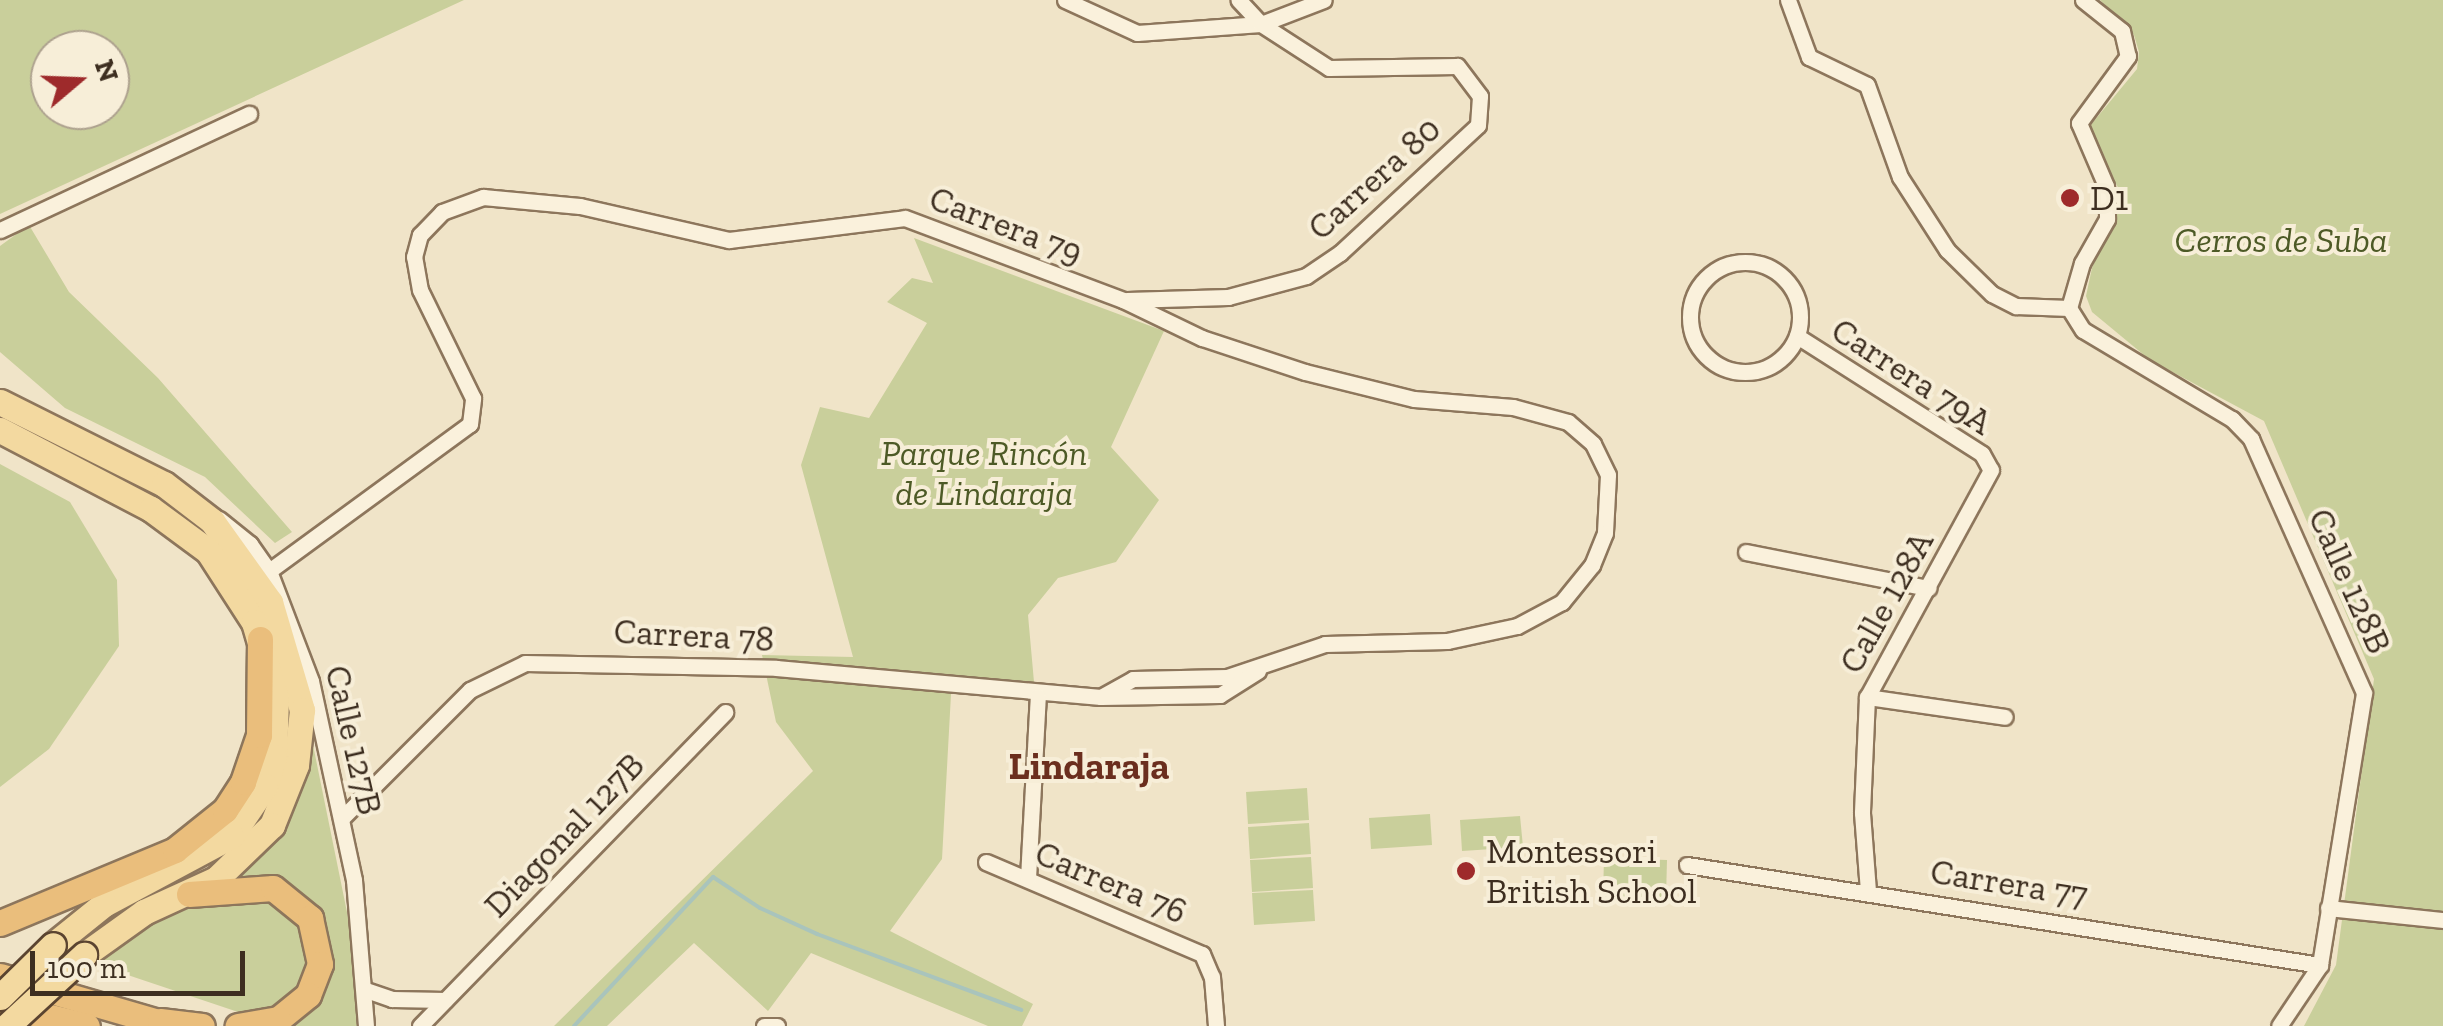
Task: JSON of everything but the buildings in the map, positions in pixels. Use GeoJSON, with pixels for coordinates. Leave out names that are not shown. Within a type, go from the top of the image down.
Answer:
{"type":"FeatureCollection","features":[{"type":"Feature","properties":{"kind":"highway"},"geometry":{"type":"LineString","coordinates":[[0,924],[175,850],[225,810],[243,782],[259,736],[260,638]]}},
{"type":"Feature","properties":{"kind":"highway"},"geometry":{"type":"LineString","coordinates":[[189,894],[250,885],[273,888],[296,902],[315,932],[320,964],[308,995],[278,1019],[238,1026]]}},
{"type":"Feature","properties":{"kind":"highway"},"geometry":{"type":"LineString","coordinates":[[0,976],[166,1024],[202,1026]]}},
{"type":"Feature","properties":{"kind":"highway"},"geometry":{"type":"LineString","coordinates":[[0,995],[76,1022]]}},
{"type":"Feature","properties":{"kind":"highway"},"geometry":{"type":"LineString","coordinates":[[0,1005],[76,1022]]}},
{"type":"Feature","properties":{"kind":"main road"},"geometry":{"type":"LineString","coordinates":[[0,402],[164,484],[197,508],[227,538],[270,602],[298,686],[302,736],[272,825],[232,868],[189,894],[133,918],[84,955],[7,1026]]}},
{"type":"Feature","properties":{"kind":"main road"},"geometry":{"type":"LineString","coordinates":[[0,430],[184,529],[224,568],[260,638],[279,727],[264,786],[250,812],[210,850],[104,904],[0,995]]}},
{"type":"Feature","properties":{"kind":"street"},"geometry":{"type":"LineString","coordinates":[[1064,0],[1137,33],[1262,24],[1324,0]]}},
{"type":"Feature","properties":{"kind":"street","name":"Carrera 80"},"geometry":{"type":"LineString","coordinates":[[1123,300],[1228,297],[1306,276],[1478,125],[1480,96],[1457,66],[1330,68],[1262,24],[1239,0]]}},
{"type":"Feature","properties":{"kind":"street"},"geometry":{"type":"LineString","coordinates":[[1788,0],[1810,57],[1867,86],[1900,177],[1947,250],[1992,294],[2016,306],[2069,308],[2082,263],[2107,220],[2106,186],[2079,123],[2128,56],[2122,31],[2082,0]]}},
{"type":"Feature","properties":{"kind":"street"},"geometry":{"type":"LineString","coordinates":[[0,230],[249,114]]}},
{"type":"Feature","properties":{"kind":"street","name":"Carrera 79"},"geometry":{"type":"LineString","coordinates":[[270,571],[470,424],[474,398],[414,272],[420,235],[442,212],[483,196],[580,206],[729,240],[904,218],[1123,300],[1171,326],[1305,372],[1414,399],[1513,408],[1568,422]]}},
{"type":"Feature","properties":{"kind":"street"},"geometry":{"type":"LineString","coordinates":[[1722,267],[1768,267],[1798,303],[1797,336],[1775,364],[1740,372],[1722,368],[1696,343],[1690,308],[1696,291],[1722,267]]}},
{"type":"Feature","properties":{"kind":"street","name":"Calle 128B"},"geometry":{"type":"LineString","coordinates":[[2069,308],[2083,330],[2221,412],[2251,439],[2354,662],[2364,704],[2320,965],[2280,1026]]}},
{"type":"Feature","properties":{"kind":"street","name":"Carrera 79A"},"geometry":{"type":"LineString","coordinates":[[1797,336],[1982,454],[1991,470]]}},
{"type":"Feature","properties":{"kind":"street","name":"Carrera 78"},"geometry":{"type":"LineString","coordinates":[[342,818],[470,690],[525,663],[795,670],[1038,696],[1101,697],[1228,685],[1268,663],[1325,644],[1482,636],[1562,602],[1592,564],[1609,504],[1608,475],[1593,444],[1568,422]]}},
{"type":"Feature","properties":{"kind":"street","name":"Calle 128A"},"geometry":{"type":"LineString","coordinates":[[1868,891],[1862,813],[1866,697],[1991,470]]}},
{"type":"Feature","properties":{"kind":"street","name":"Calle 127B"},"geometry":{"type":"LineString","coordinates":[[197,508],[240,534],[270,571],[311,681],[342,818],[366,990],[366,1026]]}},
{"type":"Feature","properties":{"kind":"street"},"geometry":{"type":"LineString","coordinates":[[1746,552],[1928,588]]}},
{"type":"Feature","properties":{"kind":"street"},"geometry":{"type":"LineString","coordinates":[[1028,878],[1038,696]]}},
{"type":"Feature","properties":{"kind":"street"},"geometry":{"type":"LineString","coordinates":[[1866,697],[2006,716]]}},
{"type":"Feature","properties":{"kind":"street","name":"Diagonal 127B"},"geometry":{"type":"LineString","coordinates":[[420,1026],[725,712]]}},
{"type":"Feature","properties":{"kind":"street","name":"Carrera 76"},"geometry":{"type":"LineString","coordinates":[[986,862],[1202,954],[1208,964],[1216,1026]]}},
{"type":"Feature","properties":{"kind":"street","name":"Carrera 77"},"geometry":{"type":"LineString","coordinates":[[1687,865],[2320,965]]}},
{"type":"Feature","properties":{"kind":"street"},"geometry":{"type":"LineString","coordinates":[[2328,908],[2443,920]]}},
{"type":"Feature","properties":{"kind":"street"},"geometry":{"type":"LineString","coordinates":[[366,990],[392,999],[445,1000]]}},
{"type":"Feature","properties":{"kind":"street"},"geometry":{"type":"LineString","coordinates":[[765,1026],[777,1026]]}},
{"type":"Feature","properties":{"kind":"green space"},"geometry":{"type":"Polygon","coordinates":[[[0,0],[464,0],[0,214],[0,0]]]}},
{"type":"Feature","properties":{"kind":"green space","name":"Cerros de Suba"},"geometry":{"type":"Polygon","coordinates":[[[2100,0],[2443,0],[2443,1026],[2304,1026],[2336,965],[2374,679],[2264,421],[2150,360],[2092,312],[2086,296],[2092,268],[2123,198],[2089,127],[2137,69],[2139,52],[2134,35],[2100,0]]]}},
{"type":"Feature","properties":{"kind":"green space"},"geometry":{"type":"Polygon","coordinates":[[[29,225],[69,292],[158,378],[292,532],[275,543],[205,477],[65,408],[0,352],[0,246],[29,225]]]}},
{"type":"Feature","properties":{"kind":"green space","name":"Parque Rincón de Lindaraja"},"geometry":{"type":"Polygon","coordinates":[[[914,238],[1164,331],[1111,447],[1159,500],[1116,562],[1058,578],[1028,615],[1034,682],[952,676],[942,859],[890,931],[1033,1004],[1022,1026],[988,1026],[811,953],[768,1011],[694,943],[607,1026],[554,1026],[813,771],[776,722],[762,655],[853,657],[801,465],[820,407],[869,418],[927,323],[887,302],[912,278],[933,283],[914,238]]]}},
{"type":"Feature","properties":{"kind":"green space"},"geometry":{"type":"Polygon","coordinates":[[[0,464],[70,502],[117,580],[119,646],[49,749],[0,787],[0,464]]]}},
{"type":"Feature","properties":{"kind":"green space"},"geometry":{"type":"Polygon","coordinates":[[[311,735],[350,927],[357,1026],[282,1026],[326,945],[261,879],[234,877],[311,735]]]}},
{"type":"Feature","properties":{"kind":"green space"},"geometry":{"type":"Polygon","coordinates":[[[1307,788],[1309,820],[1248,824],[1246,792],[1307,788]]]}},
{"type":"Feature","properties":{"kind":"green space"},"geometry":{"type":"Polygon","coordinates":[[[1430,814],[1432,845],[1371,849],[1369,818],[1430,814]]]}},
{"type":"Feature","properties":{"kind":"green space"},"geometry":{"type":"Polygon","coordinates":[[[1520,816],[1523,847],[1462,851],[1460,820],[1520,816]]]}},
{"type":"Feature","properties":{"kind":"green space"},"geometry":{"type":"Polygon","coordinates":[[[1309,823],[1311,854],[1250,859],[1248,827],[1309,823]]]}},
{"type":"Feature","properties":{"kind":"green space"},"geometry":{"type":"Polygon","coordinates":[[[1311,857],[1313,888],[1252,892],[1250,860],[1311,857]]]}},
{"type":"Feature","properties":{"kind":"green space"},"geometry":{"type":"Polygon","coordinates":[[[1604,858],[1667,860],[1666,898],[1603,896],[1604,858]]]}},
{"type":"Feature","properties":{"kind":"green space"},"geometry":{"type":"Polygon","coordinates":[[[1313,890],[1315,921],[1254,925],[1252,893],[1313,890]]]}},
{"type":"Feature","properties":{"kind":"green space"},"geometry":{"type":"Polygon","coordinates":[[[260,894],[303,923],[309,976],[284,1005],[250,1016],[89,962],[104,944],[191,903],[260,894]]]}},
{"type":"Feature","properties":{"kind":"waterway"},"geometry":{"type":"LineString","coordinates":[[574,1026],[713,877],[760,908],[817,934],[1021,1010]]}},
{"type":"Feature","properties":{"kind":"place","name":"D1"},"geometry":{"type":"Point","coordinates":[2070,198]}},
{"type":"Feature","properties":{"kind":"place","name":"Montessori British School"},"geometry":{"type":"Point","coordinates":[1466,871]}},
{"type":"Feature","properties":{"kind":"district","name":"Lindaraja"},"geometry":{"type":"Point","coordinates":[1089,767]}}]}
